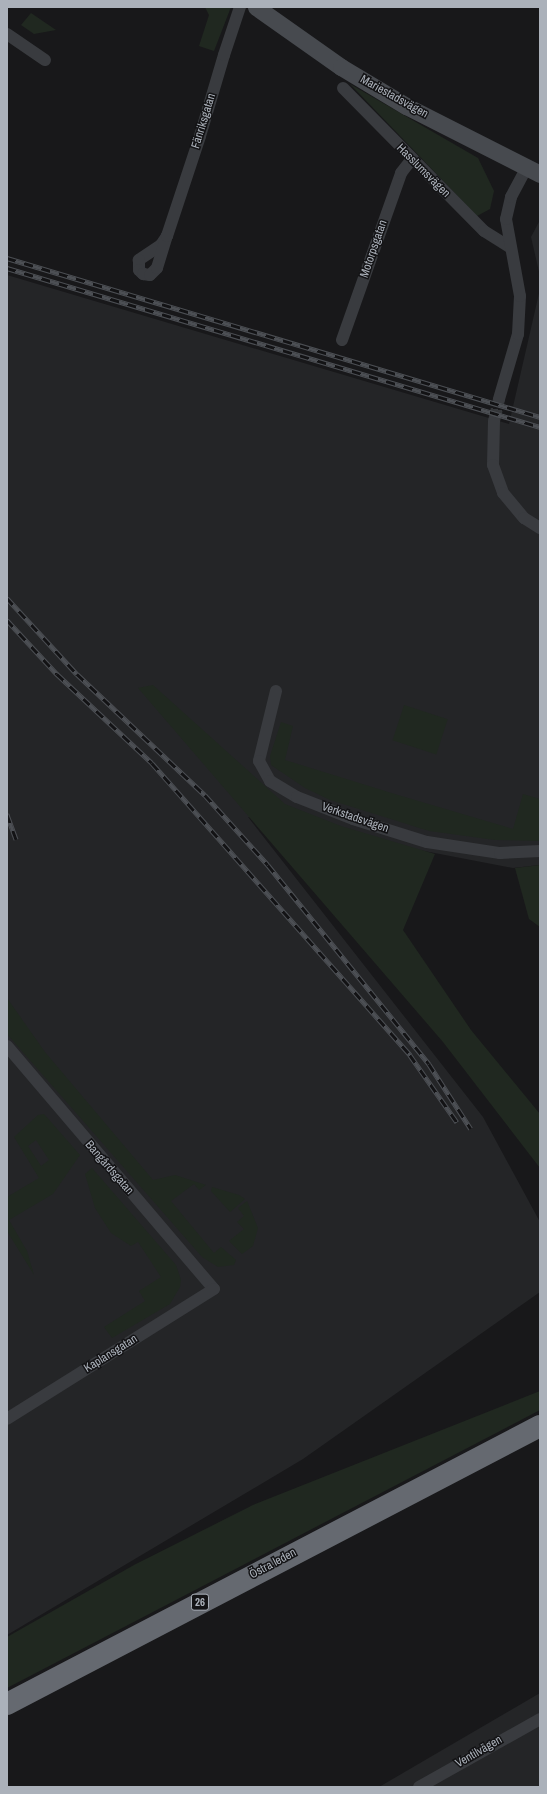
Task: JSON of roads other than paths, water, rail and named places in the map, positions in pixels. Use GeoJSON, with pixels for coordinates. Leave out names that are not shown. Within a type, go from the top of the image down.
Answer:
{"type":"FeatureCollection","features":[{"type":"Feature","properties":{"kind":"highway","name":"Östra leden"},"geometry":{"type":"LineString","coordinates":[[7,1704],[540,1426]]}},
{"type":"Feature","properties":{"kind":"street","name":"Fänriksgatan"},"geometry":{"type":"LineString","coordinates":[[167,236],[240,7]]}},
{"type":"Feature","properties":{"kind":"street","name":"Mariestadsvägen"},"geometry":{"type":"LineString","coordinates":[[256,7],[364,81],[533,171]]}},
{"type":"Feature","properties":{"kind":"street"},"geometry":{"type":"LineString","coordinates":[[7,34],[45,60]]}},
{"type":"Feature","properties":{"kind":"street","name":"Hasslumsvägen"},"geometry":{"type":"LineString","coordinates":[[343,88],[411,160],[484,231],[510,248]]}},
{"type":"Feature","properties":{"kind":"street","name":"Motorpsgatan"},"geometry":{"type":"LineString","coordinates":[[342,340],[401,173],[411,160]]}},
{"type":"Feature","properties":{"kind":"street"},"geometry":{"type":"LineString","coordinates":[[499,399],[518,334],[520,296],[510,248],[506,219],[511,197],[533,171]]}},
{"type":"Feature","properties":{"kind":"street"},"geometry":{"type":"LineString","coordinates":[[494,421],[493,465],[503,493],[524,518],[540,528]]}},
{"type":"Feature","properties":{"kind":"street","name":"Verkstadsvägen"},"geometry":{"type":"LineString","coordinates":[[276,691],[258,761],[263,771],[277,785],[353,820],[427,842],[500,853],[540,851]]}},
{"type":"Feature","properties":{"kind":"street","name":"Bangårdsgatan"},"geometry":{"type":"LineString","coordinates":[[7,1046],[214,1288]]}},
{"type":"Feature","properties":{"kind":"street","name":"Kaplansgatan"},"geometry":{"type":"LineString","coordinates":[[7,1419],[214,1288]]}},
{"type":"Feature","properties":{"kind":"street","name":"Ventilvägen"},"geometry":{"type":"LineString","coordinates":[[419,1787],[540,1719]]}},
{"type":"Feature","properties":{"kind":"tunnel"},"geometry":{"type":"LineString","coordinates":[[494,421],[499,399]]}},
{"type":"Feature","properties":{"kind":"railway"},"geometry":{"type":"LineString","coordinates":[[7,258],[540,417]]}},
{"type":"Feature","properties":{"kind":"railway"},"geometry":{"type":"LineString","coordinates":[[7,268],[540,427]]}},
{"type":"Feature","properties":{"kind":"railway"},"geometry":{"type":"LineString","coordinates":[[7,598],[77,674],[205,795],[268,865],[429,1064],[471,1129]]}},
{"type":"Feature","properties":{"kind":"railway"},"geometry":{"type":"LineString","coordinates":[[7,620],[57,674],[152,763],[410,1055],[457,1122]]}},
{"type":"Feature","properties":{"kind":"railway"},"geometry":{"type":"LineString","coordinates":[[7,814],[16,839]]}}]}
